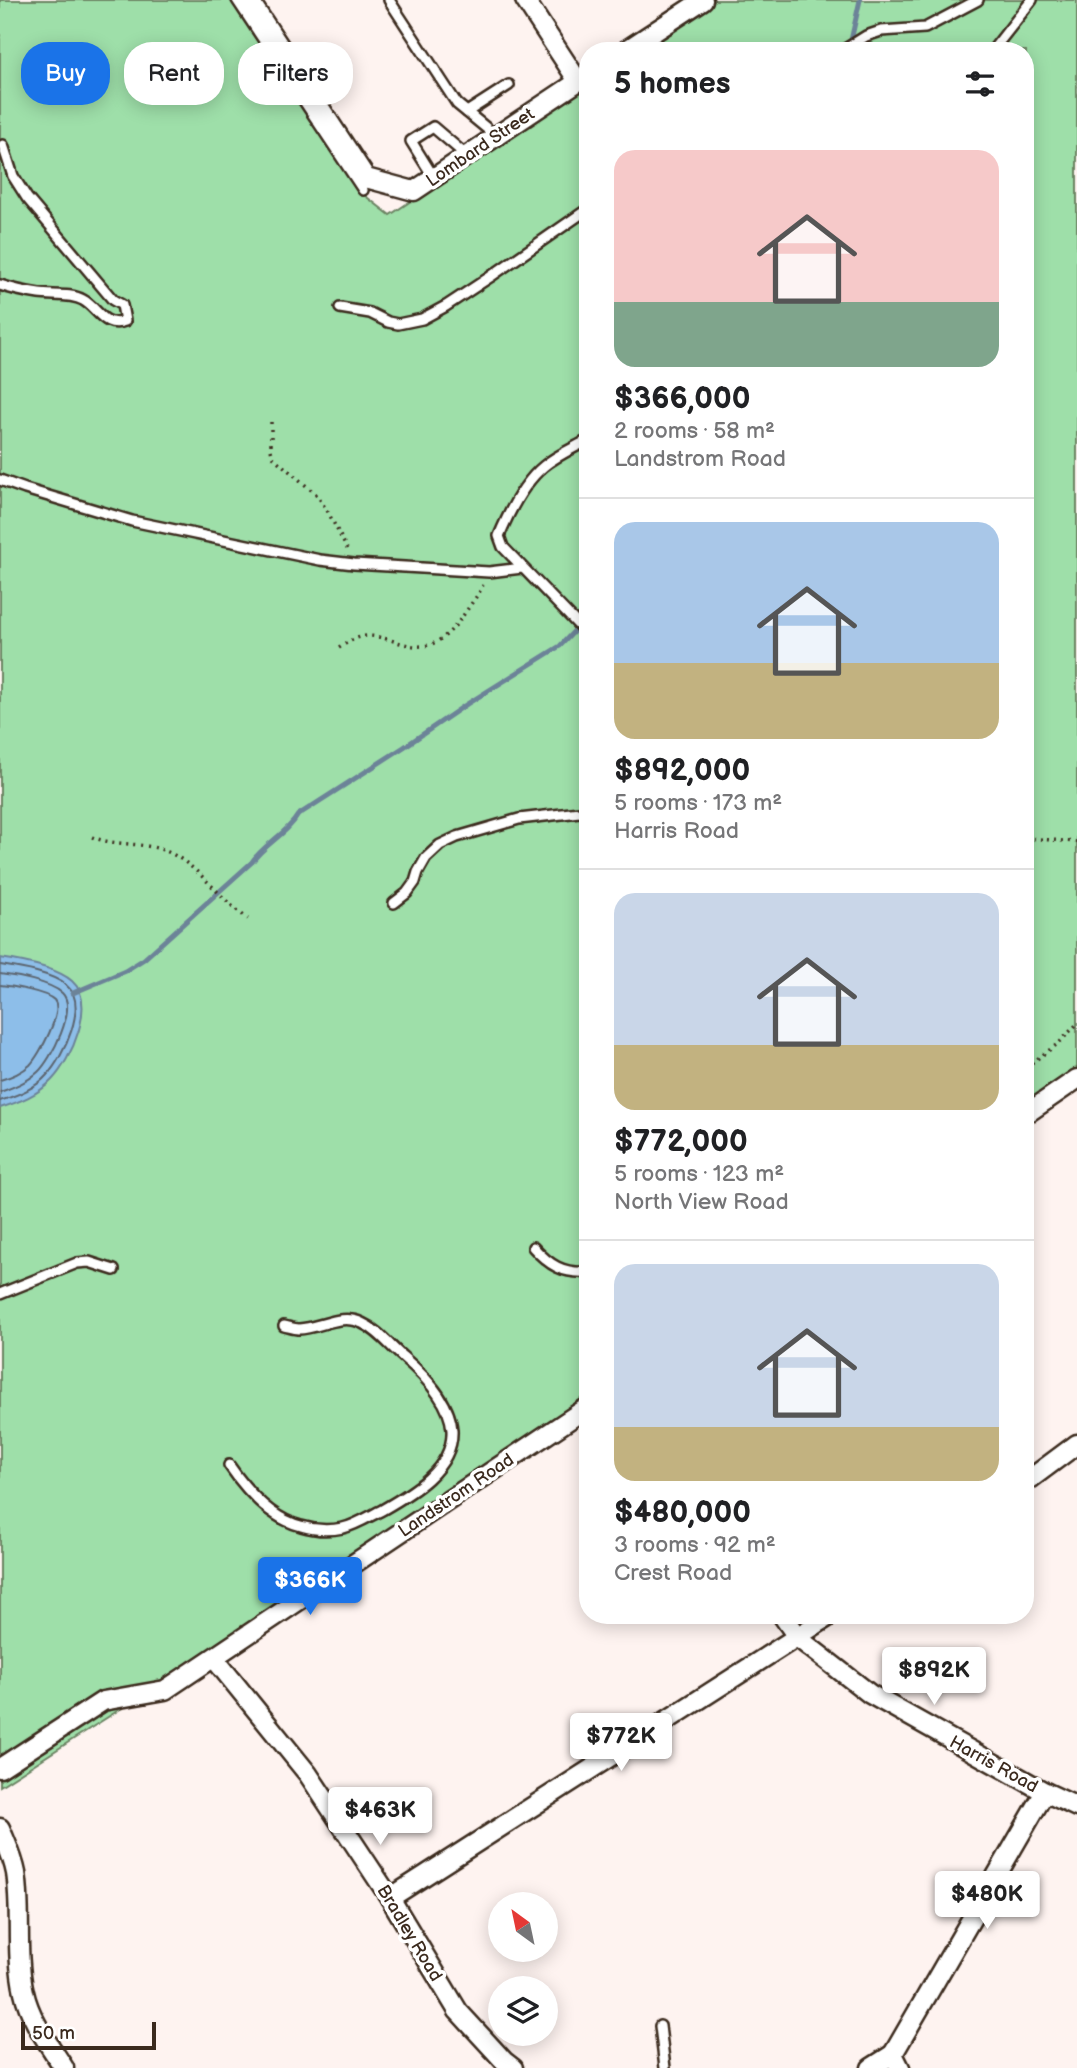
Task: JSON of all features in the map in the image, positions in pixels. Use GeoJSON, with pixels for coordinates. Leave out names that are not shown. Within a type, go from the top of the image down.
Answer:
{"type":"FeatureCollection","features":[{"type":"Feature","properties":{"kind":"street"},"geometry":{"type":"LineString","coordinates":[[249,0],[364,184]]}},
{"type":"Feature","properties":{"kind":"street"},"geometry":{"type":"LineString","coordinates":[[525,0],[579,73]]}},
{"type":"Feature","properties":{"kind":"street"},"geometry":{"type":"LineString","coordinates":[[639,42],[704,0]]}},
{"type":"Feature","properties":{"kind":"street","name":"Lombard Street"},"geometry":{"type":"LineString","coordinates":[[364,184],[414,191],[579,81]]}},
{"type":"Feature","properties":{"kind":"street"},"geometry":{"type":"LineString","coordinates":[[1034,1109],[1077,1079]]}},
{"type":"Feature","properties":{"kind":"street","name":"Landstrom Road"},"geometry":{"type":"LineString","coordinates":[[0,1768],[103,1701],[165,1690],[579,1413]]}},
{"type":"Feature","properties":{"kind":"street"},"geometry":{"type":"LineString","coordinates":[[1034,1476],[1077,1444]]}},
{"type":"Feature","properties":{"kind":"street","name":"Harris Road"},"geometry":{"type":"LineString","coordinates":[[788,1624],[798,1638],[870,1694],[1045,1792],[1077,1807]]}},
{"type":"Feature","properties":{"kind":"street"},"geometry":{"type":"LineString","coordinates":[[390,1898],[818,1624]]}},
{"type":"Feature","properties":{"kind":"street","name":"Bradley Road"},"geometry":{"type":"LineString","coordinates":[[214,1658],[308,1774],[390,1898],[458,2011],[504,2062],[513,2068]]}},
{"type":"Feature","properties":{"kind":"street"},"geometry":{"type":"LineString","coordinates":[[871,2068],[896,2061],[1045,1792]]}},
{"type":"Feature","properties":{"kind":"street"},"geometry":{"type":"LineString","coordinates":[[0,1828],[16,1874],[24,1994],[32,2017],[64,2068]]}},
{"type":"Feature","properties":{"kind":"lane"},"geometry":{"type":"LineString","coordinates":[[237,0],[364,184]]}},
{"type":"Feature","properties":{"kind":"lane"},"geometry":{"type":"LineString","coordinates":[[389,0],[457,104],[496,136]]}},
{"type":"Feature","properties":{"kind":"lane"},"geometry":{"type":"LineString","coordinates":[[856,42],[881,32],[925,27],[978,0]]}},
{"type":"Feature","properties":{"kind":"lane"},"geometry":{"type":"LineString","coordinates":[[999,42],[1032,0]]}},
{"type":"Feature","properties":{"kind":"lane"},"geometry":{"type":"LineString","coordinates":[[467,112],[509,85]]}},
{"type":"Feature","properties":{"kind":"lane"},"geometry":{"type":"LineString","coordinates":[[434,178],[411,141],[433,127],[467,156]]}},
{"type":"Feature","properties":{"kind":"lane"},"geometry":{"type":"LineString","coordinates":[[0,285],[38,294],[77,298],[88,303],[100,317],[117,323],[125,321],[122,305],[104,290],[27,198],[13,176],[3,145]]}},
{"type":"Feature","properties":{"kind":"lane"},"geometry":{"type":"LineString","coordinates":[[340,308],[370,313],[388,323],[398,324],[422,319],[501,270],[579,215]]}},
{"type":"Feature","properties":{"kind":"lane"},"geometry":{"type":"LineString","coordinates":[[579,445],[544,466],[524,490],[499,536],[503,547],[579,626]]}},
{"type":"Feature","properties":{"kind":"lane"},"geometry":{"type":"LineString","coordinates":[[0,480],[132,521],[320,560],[489,572],[522,568]]}},
{"type":"Feature","properties":{"kind":"lane"},"geometry":{"type":"LineString","coordinates":[[394,903],[407,893],[426,858],[440,845],[457,837],[519,819],[579,812]]}},
{"type":"Feature","properties":{"kind":"lane"},"geometry":{"type":"LineString","coordinates":[[533,1247],[558,1269],[579,1272]]}},
{"type":"Feature","properties":{"kind":"lane"},"geometry":{"type":"LineString","coordinates":[[0,1294],[77,1263],[89,1262],[114,1270]]}},
{"type":"Feature","properties":{"kind":"lane"},"geometry":{"type":"LineString","coordinates":[[229,1465],[266,1507],[284,1519],[298,1525],[334,1530],[364,1519],[421,1486],[441,1465],[450,1444],[450,1417],[444,1404],[416,1369],[375,1331],[359,1321],[341,1320],[297,1329],[284,1326]]}},
{"type":"Feature","properties":{"kind":"lane"},"geometry":{"type":"LineString","coordinates":[[660,2026],[665,2068]]}},
{"type":"Feature","properties":{"kind":"path"},"geometry":{"type":"LineString","coordinates":[[271,422],[273,457],[317,495],[354,564]]}},
{"type":"Feature","properties":{"kind":"path"},"geometry":{"type":"LineString","coordinates":[[339,648],[350,641],[370,636],[407,645],[423,647],[431,644],[446,635],[468,608],[489,572]]}},
{"type":"Feature","properties":{"kind":"path"},"geometry":{"type":"LineString","coordinates":[[92,837],[106,842],[155,847],[170,853],[184,861],[236,911],[248,919]]}},
{"type":"Feature","properties":{"kind":"path"},"geometry":{"type":"LineString","coordinates":[[1034,839],[1077,842]]}},
{"type":"Feature","properties":{"kind":"path"},"geometry":{"type":"LineString","coordinates":[[1034,1061],[1059,1043],[1077,1024]]}},
{"type":"Feature","properties":{"kind":"green space"},"geometry":{"type":"Polygon","coordinates":[[[0,0],[236,0],[263,42],[238,42],[238,105],[304,105],[359,191],[390,215],[579,88],[579,1411],[0,1786],[0,0]]]}},
{"type":"Feature","properties":{"kind":"green space"},"geometry":{"type":"Polygon","coordinates":[[[708,0],[1077,0],[1077,1069],[1034,1099],[1034,42],[647,42],[708,0]]]}},
{"type":"Feature","properties":{"kind":"water"},"geometry":{"type":"Polygon","coordinates":[[[0,958],[38,965],[72,981],[79,991],[82,1017],[67,1059],[52,1080],[34,1094],[0,1108],[0,958]]]}},
{"type":"Feature","properties":{"kind":"waterway"},"geometry":{"type":"LineString","coordinates":[[851,42],[860,0]]}},
{"type":"Feature","properties":{"kind":"waterway"},"geometry":{"type":"LineString","coordinates":[[73,993],[125,971],[144,959],[252,862],[298,815],[560,646],[579,624]]}}]}
